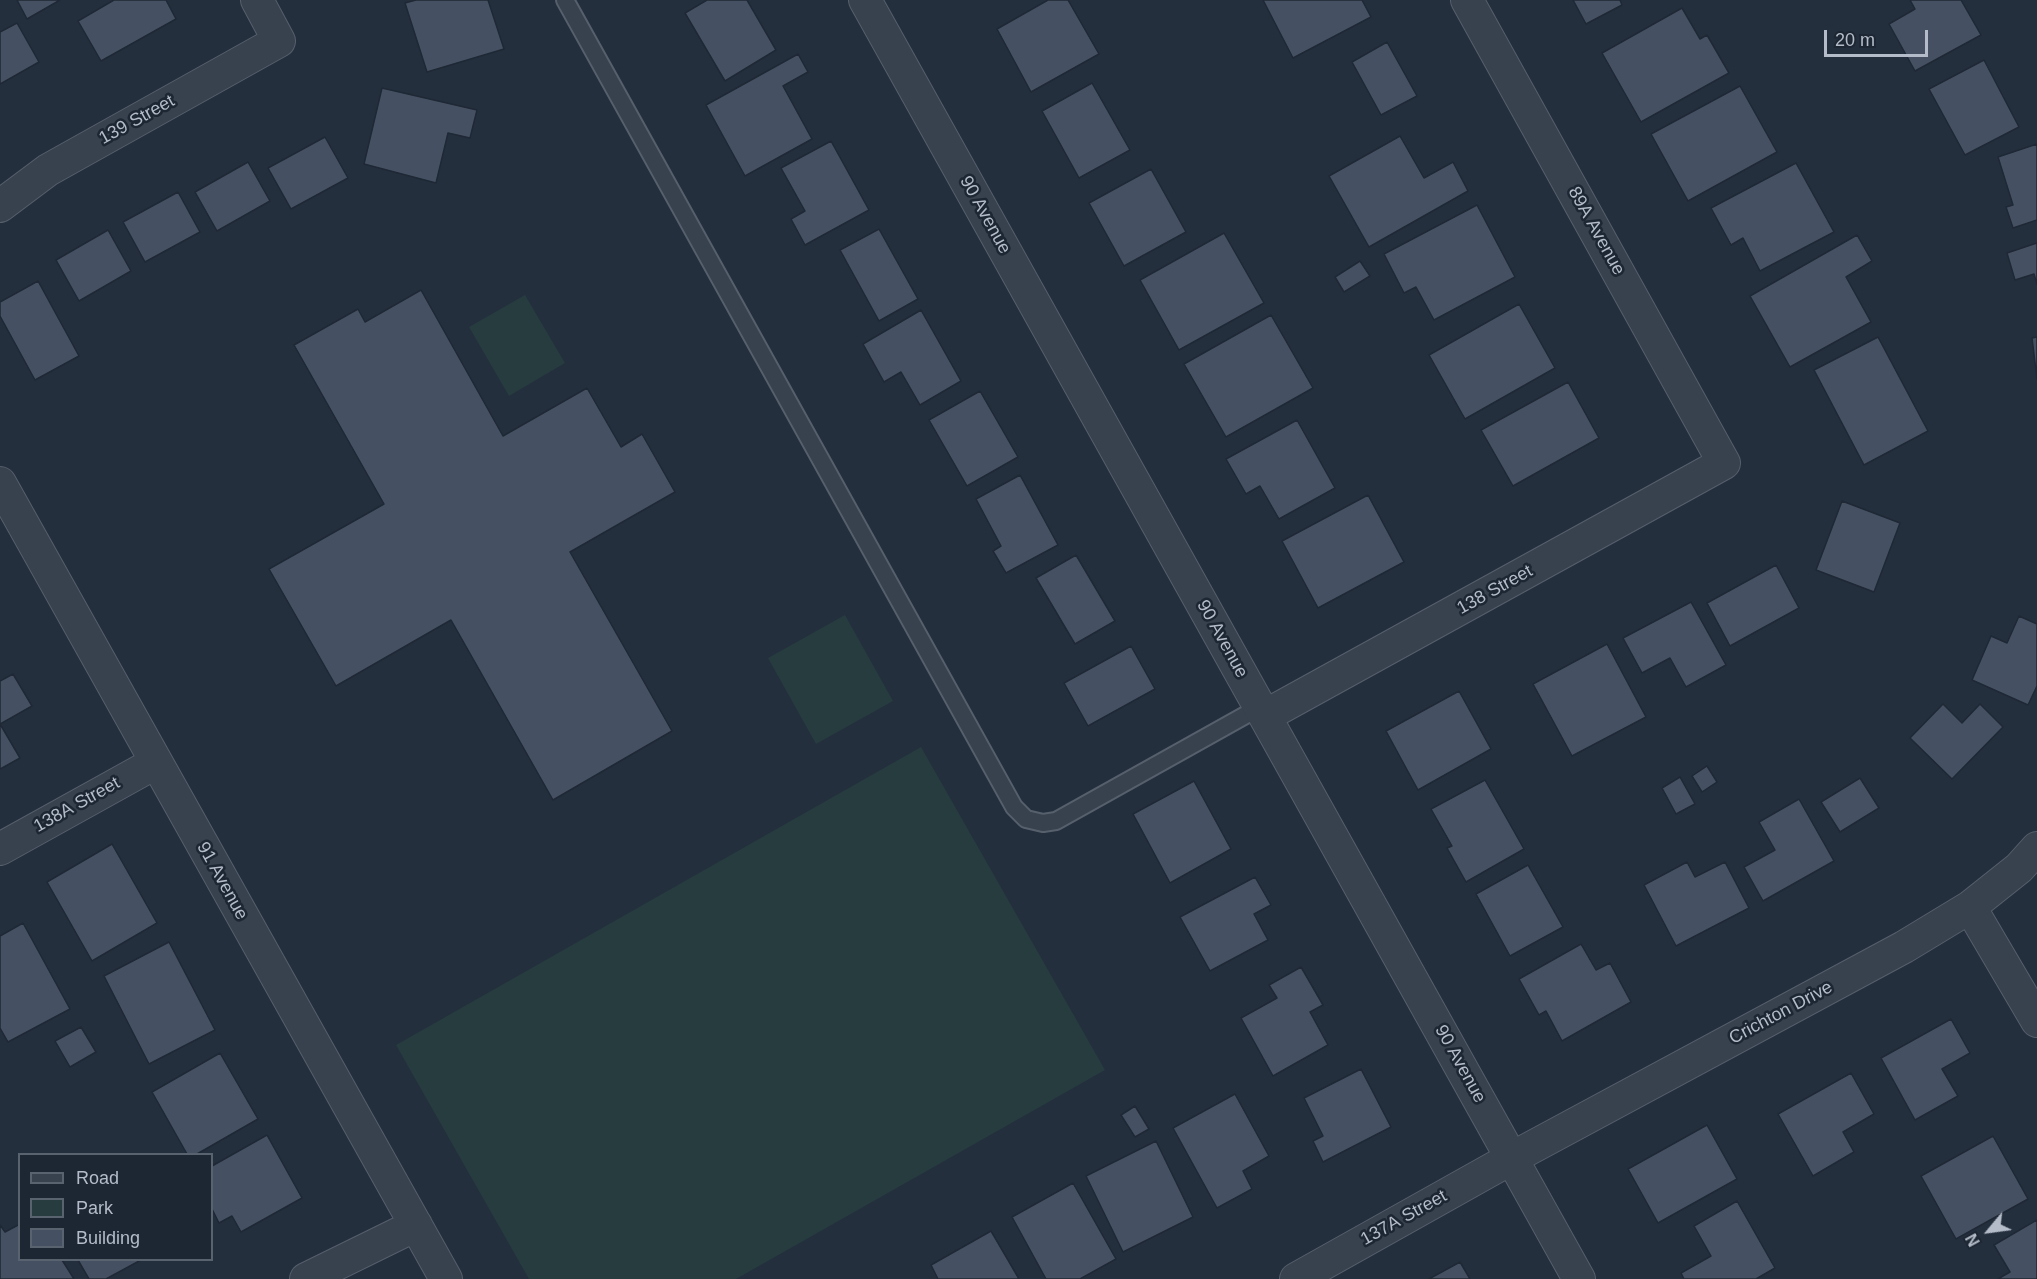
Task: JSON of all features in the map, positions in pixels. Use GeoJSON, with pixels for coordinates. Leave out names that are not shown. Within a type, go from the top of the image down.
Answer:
{"type":"FeatureCollection","features":[{"type":"Feature","properties":{"kind":"street","name":"139 Street"},"geometry":{"type":"LineString","coordinates":[[0,206],[48,170],[279,41],[257,0]]}},
{"type":"Feature","properties":{"kind":"street","name":"90 Avenue"},"geometry":{"type":"LineString","coordinates":[[865,0],[1579,1279]]}},
{"type":"Feature","properties":{"kind":"street","name":"89A Avenue"},"geometry":{"type":"LineString","coordinates":[[1467,0],[1724,463]]}},
{"type":"Feature","properties":{"kind":"street","name":"138 Street"},"geometry":{"type":"LineString","coordinates":[[1263,712],[1724,463]]}},
{"type":"Feature","properties":{"kind":"street","name":"91 Avenue"},"geometry":{"type":"LineString","coordinates":[[0,483],[446,1279]]}},
{"type":"Feature","properties":{"kind":"street","name":"138A Street"},"geometry":{"type":"LineString","coordinates":[[0,849],[155,763]]}},
{"type":"Feature","properties":{"kind":"street","name":"Crichton Drive"},"geometry":{"type":"LineString","coordinates":[[1512,1158],[1904,947],[1970,907],[2019,868],[2037,848]]}},
{"type":"Feature","properties":{"kind":"street"},"geometry":{"type":"LineString","coordinates":[[1970,907],[2037,1021]]}},
{"type":"Feature","properties":{"kind":"street","name":"137A Street"},"geometry":{"type":"LineString","coordinates":[[1296,1279],[1512,1158]]}},
{"type":"Feature","properties":{"kind":"street"},"geometry":{"type":"LineString","coordinates":[[306,1279],[416,1225]]}},
{"type":"Feature","properties":{"kind":"lane"},"geometry":{"type":"LineString","coordinates":[[564,0],[1014,807],[1026,819],[1042,824],[1056,821],[1263,712]]}},
{"type":"Feature","properties":{"kind":"green space"},"geometry":{"type":"Polygon","coordinates":[[[525,295],[565,363],[509,396],[469,327],[525,295]]]}},
{"type":"Feature","properties":{"kind":"green space"},"geometry":{"type":"Polygon","coordinates":[[[845,615],[893,701],[816,744],[768,658],[845,615]]]}},
{"type":"Feature","properties":{"kind":"green space"},"geometry":{"type":"Polygon","coordinates":[[[921,747],[1105,1070],[736,1279],[529,1279],[396,1045],[921,747]]]}},
{"type":"Feature","properties":{"kind":"building"},"geometry":{"type":"Polygon","coordinates":[[[17,0],[60,0],[27,19],[17,0]]]}},
{"type":"Feature","properties":{"kind":"building"},"geometry":{"type":"Polygon","coordinates":[[[114,0],[166,0],[176,19],[101,61],[78,21],[114,0]]]}},
{"type":"Feature","properties":{"kind":"building"},"geometry":{"type":"Polygon","coordinates":[[[416,0],[488,0],[504,49],[427,72],[405,3],[416,0]]]}},
{"type":"Feature","properties":{"kind":"building"},"geometry":{"type":"Polygon","coordinates":[[[707,0],[747,0],[776,50],[725,81],[685,13],[707,0]]]}},
{"type":"Feature","properties":{"kind":"building"},"geometry":{"type":"Polygon","coordinates":[[[1048,0],[1068,0],[1099,54],[1031,92],[997,29],[1048,0]]]}},
{"type":"Feature","properties":{"kind":"building"},"geometry":{"type":"Polygon","coordinates":[[[1263,0],[1362,0],[1371,17],[1293,58],[1263,0]]]}},
{"type":"Feature","properties":{"kind":"building"},"geometry":{"type":"Polygon","coordinates":[[[1573,0],[1620,0],[1622,5],[1586,24],[1573,0]]]}},
{"type":"Feature","properties":{"kind":"building"},"geometry":{"type":"Polygon","coordinates":[[[1910,0],[1961,0],[1981,35],[1915,71],[1889,24],[1915,9],[1910,0]]]}},
{"type":"Feature","properties":{"kind":"building"},"geometry":{"type":"Polygon","coordinates":[[[1682,8],[1700,39],[1707,35],[1729,73],[1641,122],[1602,53],[1682,8]]]}},
{"type":"Feature","properties":{"kind":"building"},"geometry":{"type":"Polygon","coordinates":[[[17,23],[39,62],[0,84],[0,32],[17,23]]]}},
{"type":"Feature","properties":{"kind":"building"},"geometry":{"type":"Polygon","coordinates":[[[1387,42],[1417,96],[1381,115],[1352,62],[1387,42]]]}},
{"type":"Feature","properties":{"kind":"building"},"geometry":{"type":"Polygon","coordinates":[[[798,54],[808,72],[783,86],[812,139],[745,176],[706,105],[798,54]]]}},
{"type":"Feature","properties":{"kind":"building"},"geometry":{"type":"Polygon","coordinates":[[[1984,60],[2019,127],[1965,155],[1929,89],[1984,60]]]}},
{"type":"Feature","properties":{"kind":"building"},"geometry":{"type":"Polygon","coordinates":[[[1092,83],[1130,150],[1079,178],[1042,111],[1092,83]]]}},
{"type":"Feature","properties":{"kind":"building"},"geometry":{"type":"Polygon","coordinates":[[[1740,86],[1777,152],[1688,201],[1651,134],[1740,86]]]}},
{"type":"Feature","properties":{"kind":"building"},"geometry":{"type":"Polygon","coordinates":[[[382,88],[477,110],[470,138],[448,133],[436,183],[364,164],[382,88]]]}},
{"type":"Feature","properties":{"kind":"building"},"geometry":{"type":"Polygon","coordinates":[[[1400,136],[1424,178],[1453,162],[1468,191],[1369,247],[1329,176],[1400,136]]]}},
{"type":"Feature","properties":{"kind":"building"},"geometry":{"type":"Polygon","coordinates":[[[325,137],[348,178],[291,209],[268,168],[325,137]]]}},
{"type":"Feature","properties":{"kind":"building"},"geometry":{"type":"Polygon","coordinates":[[[831,141],[869,210],[805,245],[791,219],[805,211],[781,168],[831,141]]]}},
{"type":"Feature","properties":{"kind":"building"},"geometry":{"type":"Polygon","coordinates":[[[2037,144],[2037,220],[2013,228],[2006,207],[2013,205],[1998,157],[2037,144]]]}},
{"type":"Feature","properties":{"kind":"building"},"geometry":{"type":"Polygon","coordinates":[[[248,162],[270,201],[217,231],[195,192],[248,162]]]}},
{"type":"Feature","properties":{"kind":"building"},"geometry":{"type":"Polygon","coordinates":[[[1796,163],[1834,232],[1760,271],[1743,238],[1731,245],[1711,208],[1796,163]]]}},
{"type":"Feature","properties":{"kind":"building"},"geometry":{"type":"Polygon","coordinates":[[[1151,169],[1186,232],[1124,266],[1089,203],[1151,169]]]}},
{"type":"Feature","properties":{"kind":"building"},"geometry":{"type":"Polygon","coordinates":[[[178,192],[200,232],[145,262],[123,222],[178,192]]]}},
{"type":"Feature","properties":{"kind":"building"},"geometry":{"type":"Polygon","coordinates":[[[1477,205],[1515,277],[1434,320],[1416,287],[1404,293],[1384,254],[1477,205]]]}},
{"type":"Feature","properties":{"kind":"building"},"geometry":{"type":"Polygon","coordinates":[[[879,229],[918,299],[879,321],[840,250],[879,229]]]}},
{"type":"Feature","properties":{"kind":"building"},"geometry":{"type":"Polygon","coordinates":[[[108,230],[131,271],[79,301],[56,260],[108,230]]]}},
{"type":"Feature","properties":{"kind":"building"},"geometry":{"type":"Polygon","coordinates":[[[1224,233],[1264,303],[1179,350],[1140,280],[1224,233]]]}},
{"type":"Feature","properties":{"kind":"building"},"geometry":{"type":"Polygon","coordinates":[[[1857,235],[1872,261],[1846,277],[1871,322],[1790,367],[1750,296],[1857,235]]]}},
{"type":"Feature","properties":{"kind":"building"},"geometry":{"type":"Polygon","coordinates":[[[2037,243],[2037,284],[2034,274],[2015,280],[2007,253],[2037,243]]]}},
{"type":"Feature","properties":{"kind":"building"},"geometry":{"type":"Polygon","coordinates":[[[1360,261],[1370,276],[1344,292],[1335,277],[1360,261]]]}},
{"type":"Feature","properties":{"kind":"building"},"geometry":{"type":"Polygon","coordinates":[[[38,281],[79,356],[35,380],[0,316],[0,302],[38,281]]]}},
{"type":"Feature","properties":{"kind":"building"},"geometry":{"type":"Polygon","coordinates":[[[421,290],[503,436],[587,388],[621,447],[642,434],[675,492],[570,552],[672,731],[553,800],[451,620],[336,686],[269,569],[384,504],[294,345],[358,309],[365,322],[421,290]]]}},
{"type":"Feature","properties":{"kind":"building"},"geometry":{"type":"Polygon","coordinates":[[[1519,304],[1555,368],[1465,419],[1429,355],[1519,304]]]}},
{"type":"Feature","properties":{"kind":"building"},"geometry":{"type":"Polygon","coordinates":[[[921,310],[961,381],[920,405],[901,372],[884,382],[863,344],[921,310]]]}},
{"type":"Feature","properties":{"kind":"building"},"geometry":{"type":"Polygon","coordinates":[[[1271,315],[1313,388],[1226,437],[1184,364],[1271,315]]]}},
{"type":"Feature","properties":{"kind":"building"},"geometry":{"type":"Polygon","coordinates":[[[1878,337],[1928,431],[1864,465],[1814,370],[1878,337]]]}},
{"type":"Feature","properties":{"kind":"building"},"geometry":{"type":"Polygon","coordinates":[[[2037,337],[2037,379],[2032,338],[2037,337]]]}},
{"type":"Feature","properties":{"kind":"building"},"geometry":{"type":"Polygon","coordinates":[[[1568,382],[1599,438],[1513,486],[1481,430],[1568,382]]]}},
{"type":"Feature","properties":{"kind":"building"},"geometry":{"type":"Polygon","coordinates":[[[980,391],[1018,457],[967,486],[929,420],[980,391]]]}},
{"type":"Feature","properties":{"kind":"building"},"geometry":{"type":"Polygon","coordinates":[[[1297,420],[1335,488],[1279,519],[1260,486],[1246,494],[1226,459],[1297,420]]]}},
{"type":"Feature","properties":{"kind":"building"},"geometry":{"type":"Polygon","coordinates":[[[1020,475],[1058,545],[1006,573],[993,551],[1001,546],[976,499],[1020,475]]]}},
{"type":"Feature","properties":{"kind":"building"},"geometry":{"type":"Polygon","coordinates":[[[1368,495],[1404,562],[1318,608],[1282,541],[1368,495]]]}},
{"type":"Feature","properties":{"kind":"building"},"geometry":{"type":"Polygon","coordinates":[[[1842,501],[1900,523],[1874,592],[1816,570],[1842,501]]]}},
{"type":"Feature","properties":{"kind":"building"},"geometry":{"type":"Polygon","coordinates":[[[1076,555],[1115,621],[1075,644],[1036,578],[1076,555]]]}},
{"type":"Feature","properties":{"kind":"building"},"geometry":{"type":"Polygon","coordinates":[[[1776,565],[1799,608],[1730,646],[1707,603],[1776,565]]]}},
{"type":"Feature","properties":{"kind":"building"},"geometry":{"type":"Polygon","coordinates":[[[1691,602],[1726,665],[1686,687],[1670,658],[1642,673],[1623,638],[1691,602]]]}},
{"type":"Feature","properties":{"kind":"building"},"geometry":{"type":"Polygon","coordinates":[[[2019,616],[2037,624],[2037,686],[2028,705],[1972,680],[1991,636],[2007,643],[2019,616]]]}},
{"type":"Feature","properties":{"kind":"building"},"geometry":{"type":"Polygon","coordinates":[[[1607,644],[1646,717],[1572,756],[1533,684],[1607,644]]]}},
{"type":"Feature","properties":{"kind":"building"},"geometry":{"type":"Polygon","coordinates":[[[1131,646],[1155,689],[1088,726],[1064,683],[1131,646]]]}},
{"type":"Feature","properties":{"kind":"building"},"geometry":{"type":"Polygon","coordinates":[[[13,674],[32,706],[0,724],[0,681],[13,674]]]}},
{"type":"Feature","properties":{"kind":"building"},"geometry":{"type":"Polygon","coordinates":[[[1459,691],[1491,749],[1418,790],[1386,731],[1459,691]]]}},
{"type":"Feature","properties":{"kind":"building"},"geometry":{"type":"Polygon","coordinates":[[[1943,704],[1962,723],[1980,704],[2003,727],[1952,779],[1910,738],[1943,704]]]}},
{"type":"Feature","properties":{"kind":"building"},"geometry":{"type":"Polygon","coordinates":[[[0,724],[20,758],[0,769],[0,724]]]}},
{"type":"Feature","properties":{"kind":"building"},"geometry":{"type":"Polygon","coordinates":[[[1707,766],[1717,782],[1702,792],[1692,776],[1707,766]]]}},
{"type":"Feature","properties":{"kind":"building"},"geometry":{"type":"Polygon","coordinates":[[[1680,777],[1695,804],[1676,814],[1662,788],[1680,777]]]}},
{"type":"Feature","properties":{"kind":"building"},"geometry":{"type":"Polygon","coordinates":[[[1860,778],[1879,808],[1840,832],[1821,802],[1860,778]]]}},
{"type":"Feature","properties":{"kind":"building"},"geometry":{"type":"Polygon","coordinates":[[[1485,780],[1524,849],[1466,882],[1447,848],[1452,846],[1431,809],[1485,780]]]}},
{"type":"Feature","properties":{"kind":"building"},"geometry":{"type":"Polygon","coordinates":[[[1194,781],[1231,849],[1170,883],[1133,814],[1194,781]]]}},
{"type":"Feature","properties":{"kind":"building"},"geometry":{"type":"Polygon","coordinates":[[[1799,799],[1834,861],[1763,901],[1744,867],[1775,850],[1759,822],[1799,799]]]}},
{"type":"Feature","properties":{"kind":"building"},"geometry":{"type":"Polygon","coordinates":[[[112,844],[157,923],[92,961],[47,882],[112,844]]]}},
{"type":"Feature","properties":{"kind":"building"},"geometry":{"type":"Polygon","coordinates":[[[1687,862],[1695,877],[1725,862],[1749,908],[1676,946],[1644,885],[1687,862]]]}},
{"type":"Feature","properties":{"kind":"building"},"geometry":{"type":"Polygon","coordinates":[[[1528,865],[1563,927],[1510,956],[1476,894],[1528,865]]]}},
{"type":"Feature","properties":{"kind":"building"},"geometry":{"type":"Polygon","coordinates":[[[1255,877],[1271,905],[1254,914],[1268,940],[1210,971],[1180,917],[1255,877]]]}},
{"type":"Feature","properties":{"kind":"building"},"geometry":{"type":"Polygon","coordinates":[[[23,923],[70,1009],[8,1042],[0,1028],[0,936],[23,923]]]}},
{"type":"Feature","properties":{"kind":"building"},"geometry":{"type":"Polygon","coordinates":[[[169,942],[215,1030],[149,1064],[104,976],[169,942]]]}},
{"type":"Feature","properties":{"kind":"building"},"geometry":{"type":"Polygon","coordinates":[[[1581,944],[1596,970],[1610,963],[1631,1002],[1562,1041],[1546,1011],[1539,1015],[1519,979],[1581,944]]]}},
{"type":"Feature","properties":{"kind":"building"},"geometry":{"type":"Polygon","coordinates":[[[1301,967],[1323,1005],[1310,1012],[1328,1045],[1273,1076],[1241,1018],[1277,998],[1269,985],[1301,967]]]}},
{"type":"Feature","properties":{"kind":"building"},"geometry":{"type":"Polygon","coordinates":[[[1951,1019],[1970,1053],[1942,1069],[1958,1096],[1915,1120],[1881,1058],[1951,1019]]]}},
{"type":"Feature","properties":{"kind":"building"},"geometry":{"type":"Polygon","coordinates":[[[81,1027],[96,1052],[70,1067],[55,1041],[81,1027]]]}},
{"type":"Feature","properties":{"kind":"building"},"geometry":{"type":"Polygon","coordinates":[[[220,1053],[258,1119],[199,1153],[186,1153],[152,1092],[220,1053]]]}},
{"type":"Feature","properties":{"kind":"building"},"geometry":{"type":"Polygon","coordinates":[[[1361,1069],[1391,1127],[1323,1162],[1313,1141],[1323,1136],[1304,1098],[1361,1069]]]}},
{"type":"Feature","properties":{"kind":"building"},"geometry":{"type":"Polygon","coordinates":[[[1851,1073],[1874,1114],[1843,1132],[1854,1152],[1813,1176],[1778,1114],[1851,1073]]]}},
{"type":"Feature","properties":{"kind":"building"},"geometry":{"type":"Polygon","coordinates":[[[1235,1094],[1269,1156],[1243,1171],[1252,1189],[1217,1208],[1173,1128],[1235,1094]]]}},
{"type":"Feature","properties":{"kind":"building"},"geometry":{"type":"Polygon","coordinates":[[[1135,1106],[1149,1129],[1135,1137],[1121,1115],[1135,1106]]]}},
{"type":"Feature","properties":{"kind":"building"},"geometry":{"type":"Polygon","coordinates":[[[1707,1125],[1737,1179],[1658,1223],[1628,1169],[1707,1125]]]}},
{"type":"Feature","properties":{"kind":"building"},"geometry":{"type":"Polygon","coordinates":[[[267,1135],[302,1198],[241,1232],[232,1216],[219,1223],[213,1211],[213,1165],[267,1135]]]}},
{"type":"Feature","properties":{"kind":"building"},"geometry":{"type":"Polygon","coordinates":[[[1993,1136],[2028,1199],[1956,1239],[1921,1176],[1993,1136]]]}},
{"type":"Feature","properties":{"kind":"building"},"geometry":{"type":"Polygon","coordinates":[[[1156,1141],[1193,1217],[1123,1252],[1086,1176],[1156,1141]]]}},
{"type":"Feature","properties":{"kind":"building"},"geometry":{"type":"Polygon","coordinates":[[[1073,1183],[1116,1259],[1080,1279],[1046,1279],[1012,1217],[1073,1183]]]}},
{"type":"Feature","properties":{"kind":"building"},"geometry":{"type":"Polygon","coordinates":[[[1737,1201],[1775,1268],[1756,1279],[1684,1279],[1681,1273],[1711,1256],[1694,1226],[1737,1201]]]}},
{"type":"Feature","properties":{"kind":"building"},"geometry":{"type":"Polygon","coordinates":[[[2037,1220],[2037,1279],[1998,1279],[2010,1272],[1994,1245],[2037,1220]]]}},
{"type":"Feature","properties":{"kind":"building"},"geometry":{"type":"Polygon","coordinates":[[[0,1225],[5,1232],[18,1225],[18,1261],[63,1261],[74,1279],[0,1279],[0,1225]]]}},
{"type":"Feature","properties":{"kind":"building"},"geometry":{"type":"Polygon","coordinates":[[[991,1231],[1019,1279],[938,1279],[931,1265],[991,1231]]]}},
{"type":"Feature","properties":{"kind":"building"},"geometry":{"type":"Polygon","coordinates":[[[79,1261],[139,1261],[106,1279],[89,1279],[79,1261]]]}},
{"type":"Feature","properties":{"kind":"building"},"geometry":{"type":"Polygon","coordinates":[[[1460,1262],[1470,1279],[1429,1279],[1460,1262]]]}}]}
